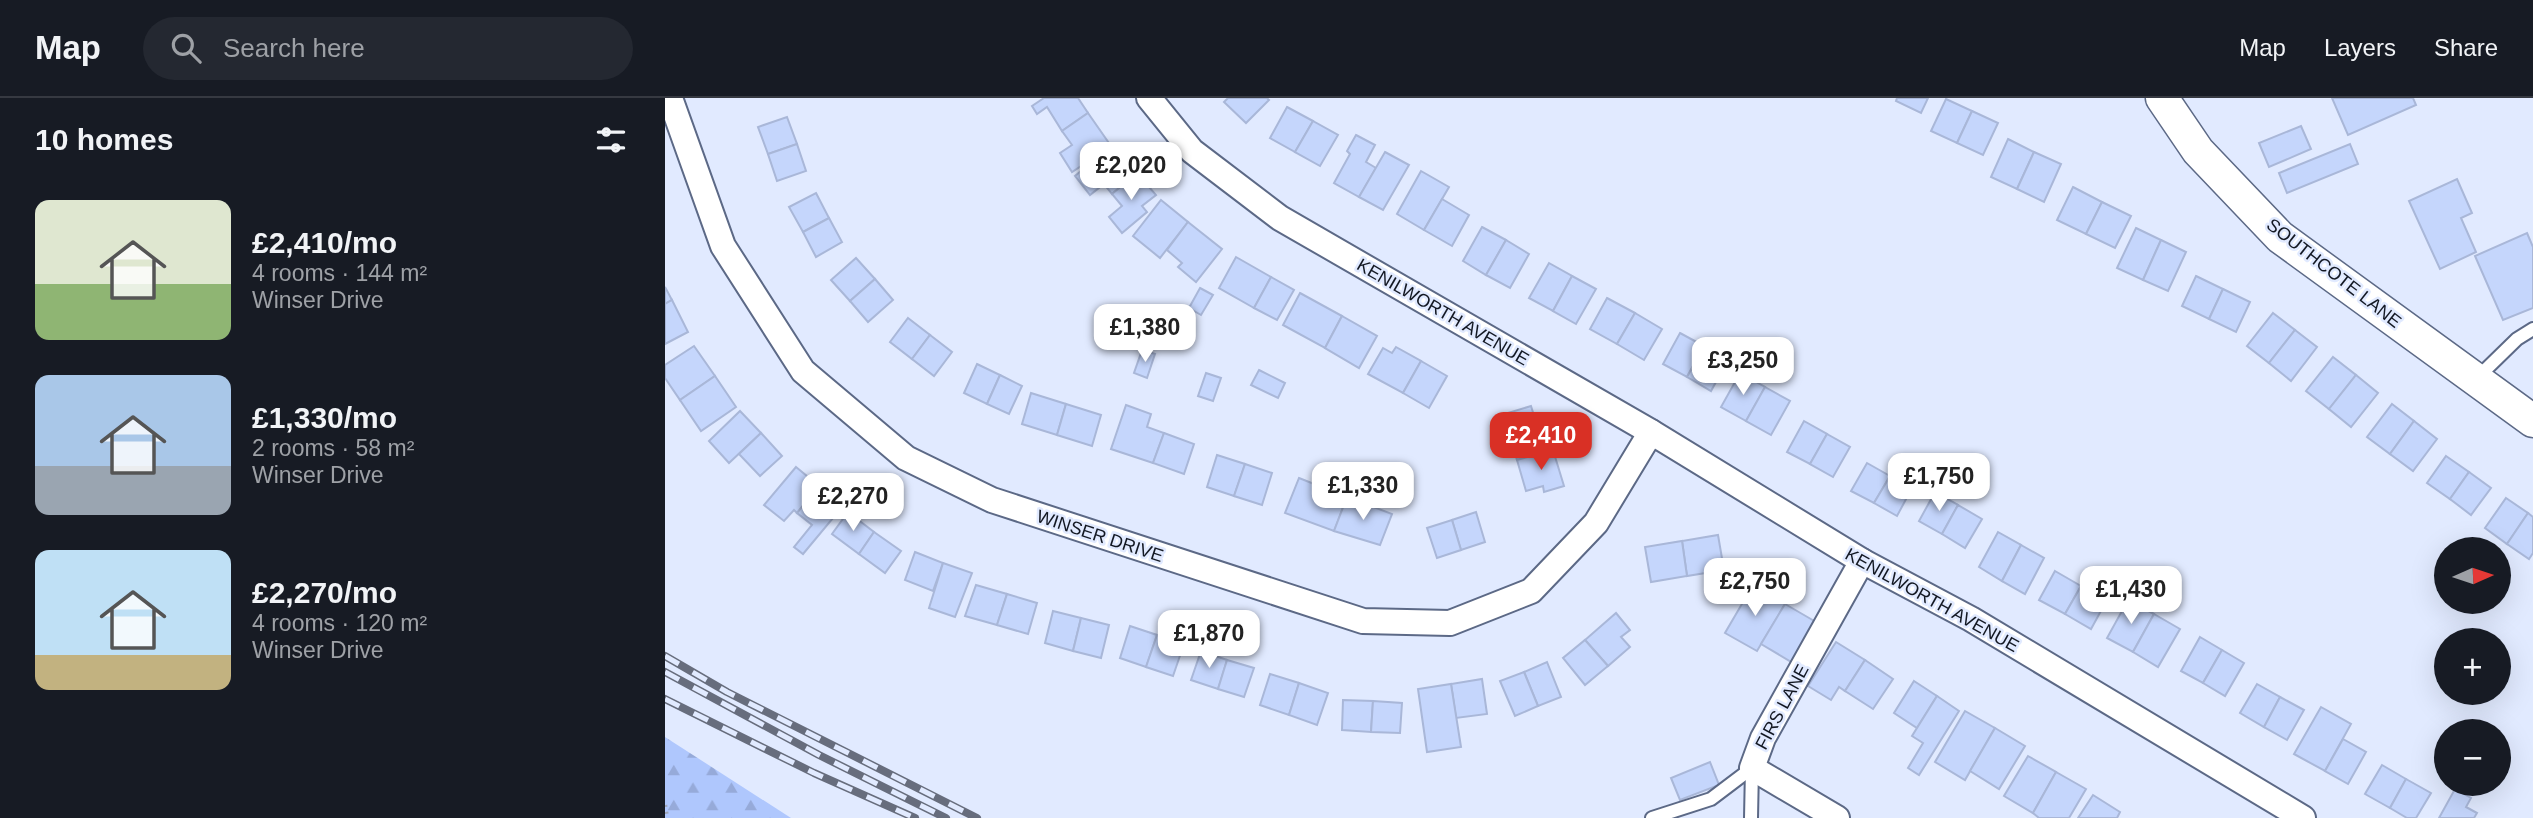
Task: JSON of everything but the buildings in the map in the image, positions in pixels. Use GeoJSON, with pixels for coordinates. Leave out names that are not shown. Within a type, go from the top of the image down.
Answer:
{"type":"FeatureCollection","features":[{"type":"Feature","properties":{"kind":"street","name":"WINSER DRIVE"},"geometry":{"type":"LineString","coordinates":[[670,98],[723,246],[803,371],[906,458],[992,500],[1363,621],[1450,622],[1531,591],[1596,523],[1651,432]]}},
{"type":"Feature","properties":{"kind":"street","name":"KENILWORTH AVENUE"},"geometry":{"type":"LineString","coordinates":[[1149,98],[1192,151],[1280,218],[1651,432],[1862,561],[1971,619],[2303,818]]}},
{"type":"Feature","properties":{"kind":"street","name":"SOUTHCOTE LANE"},"geometry":{"type":"LineString","coordinates":[[2162,98],[2198,151],[2280,237],[2533,421]]}},
{"type":"Feature","properties":{"kind":"street","name":"FIRS LANE"},"geometry":{"type":"LineString","coordinates":[[1837,818],[1752,768],[1763,737],[1862,561]]}},
{"type":"Feature","properties":{"kind":"lane"},"geometry":{"type":"LineString","coordinates":[[2476,380],[2517,339],[2533,329]]}},
{"type":"Feature","properties":{"kind":"lane"},"geometry":{"type":"LineString","coordinates":[[1651,818],[1711,799],[1752,768]]}},
{"type":"Feature","properties":{"kind":"lane"},"geometry":{"type":"LineString","coordinates":[[1751,818],[1752,768]]}},
{"type":"Feature","properties":{"kind":"path"},"geometry":{"type":"LineString","coordinates":[[665,805],[667,818]]}},
{"type":"Feature","properties":{"kind":"green space"},"geometry":{"type":"Polygon","coordinates":[[[665,737],[791,818],[665,818],[665,737]]]}},
{"type":"Feature","properties":{"kind":"railway"},"geometry":{"type":"LineString","coordinates":[[665,656],[727,692],[977,818]]}},
{"type":"Feature","properties":{"kind":"railway"},"geometry":{"type":"LineString","coordinates":[[665,672],[819,755],[946,818]]}},
{"type":"Feature","properties":{"kind":"railway"},"geometry":{"type":"LineString","coordinates":[[665,699],[814,773],[915,818]]}}]}
